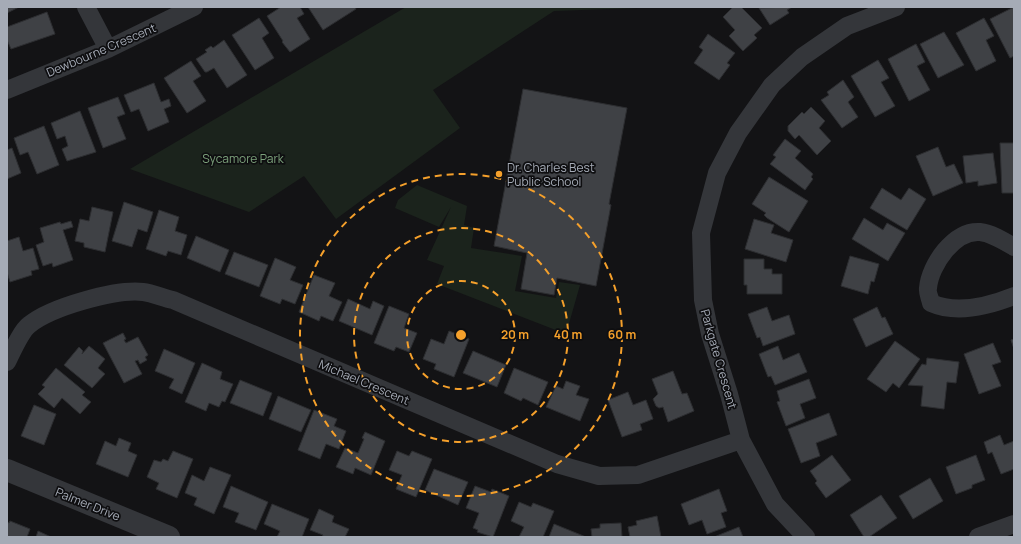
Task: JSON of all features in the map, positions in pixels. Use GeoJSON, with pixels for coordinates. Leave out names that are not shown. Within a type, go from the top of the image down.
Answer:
{"type":"FeatureCollection","features":[{"type":"Feature","properties":{"kind":"street"},"geometry":{"type":"LineString","coordinates":[[86,7],[108,49]]}},
{"type":"Feature","properties":{"kind":"street","name":"Dewbourne Crescent"},"geometry":{"type":"LineString","coordinates":[[7,90],[108,49],[194,7]]}},
{"type":"Feature","properties":{"kind":"street","name":"Parkgate Crescent"},"geometry":{"type":"LineString","coordinates":[[806,537],[774,504],[741,440],[729,394],[710,334],[703,300],[701,233],[717,173],[738,133],[772,84],[802,57],[847,26],[896,7]]}},
{"type":"Feature","properties":{"kind":"street"},"geometry":{"type":"LineString","coordinates":[[1014,247],[993,236],[979,232],[961,236],[941,258],[932,272],[927,289],[931,303],[943,308],[970,308],[1014,296]]}},
{"type":"Feature","properties":{"kind":"street","name":"Michael Crescent"},"geometry":{"type":"LineString","coordinates":[[7,362],[28,326],[47,314],[94,298],[119,293],[143,292],[173,300],[557,464],[599,476],[638,475],[741,440]]}},
{"type":"Feature","properties":{"kind":"street","name":"Palmer Drive"},"geometry":{"type":"LineString","coordinates":[[7,470],[168,537]]}},
{"type":"Feature","properties":{"kind":"street"},"geometry":{"type":"LineString","coordinates":[[978,537],[1014,524]]}},
{"type":"Feature","properties":{"kind":"green space","name":"Sycamore Park"},"geometry":{"type":"Polygon","coordinates":[[[406,7],[665,7],[554,11],[433,90],[460,128],[336,219],[304,176],[249,212],[130,169],[406,7]]]}},
{"type":"Feature","properties":{"kind":"green space"},"geometry":{"type":"Polygon","coordinates":[[[417,185],[467,206],[464,225],[474,228],[471,248],[522,256],[515,291],[556,298],[559,282],[580,285],[566,334],[437,284],[444,266],[427,260],[451,207],[439,227],[395,208],[398,200],[417,185]]]}},
{"type":"Feature","properties":{"kind":"building"},"geometry":{"type":"Polygon","coordinates":[[[7,7],[19,7],[7,13],[7,7]]]}},
{"type":"Feature","properties":{"kind":"building"},"geometry":{"type":"Polygon","coordinates":[[[281,7],[300,7],[304,14],[297,18],[310,39],[290,52],[282,42],[283,41],[267,16],[281,7]]]}},
{"type":"Feature","properties":{"kind":"building"},"geometry":{"type":"Polygon","coordinates":[[[308,7],[355,7],[356,9],[323,30],[308,7]]]}},
{"type":"Feature","properties":{"kind":"building"},"geometry":{"type":"Polygon","coordinates":[[[733,7],[741,7],[762,28],[754,35],[757,38],[743,51],[729,36],[735,30],[723,17],[733,7]]]}},
{"type":"Feature","properties":{"kind":"building"},"geometry":{"type":"Polygon","coordinates":[[[792,7],[787,10],[789,13],[770,25],[759,8],[792,7]]]}},
{"type":"Feature","properties":{"kind":"building"},"geometry":{"type":"Polygon","coordinates":[[[1014,7],[1014,56],[1010,58],[990,19],[1014,7]]]}},
{"type":"Feature","properties":{"kind":"building"},"geometry":{"type":"Polygon","coordinates":[[[47,12],[55,34],[11,49],[7,40],[7,27],[47,12]]]}},
{"type":"Feature","properties":{"kind":"building"},"geometry":{"type":"Polygon","coordinates":[[[259,18],[269,33],[262,38],[274,58],[255,70],[232,35],[259,18]]]}},
{"type":"Feature","properties":{"kind":"building"},"geometry":{"type":"Polygon","coordinates":[[[984,18],[994,36],[986,40],[996,61],[976,71],[956,33],[984,18]]]}},
{"type":"Feature","properties":{"kind":"building"},"geometry":{"type":"Polygon","coordinates":[[[944,32],[964,65],[938,78],[920,44],[944,32]]]}},
{"type":"Feature","properties":{"kind":"building"},"geometry":{"type":"Polygon","coordinates":[[[708,34],[735,53],[727,63],[730,65],[719,80],[694,63],[703,50],[699,47],[708,34]]]}},
{"type":"Feature","properties":{"kind":"building"},"geometry":{"type":"Polygon","coordinates":[[[224,40],[247,75],[227,88],[214,68],[205,72],[196,59],[207,52],[205,50],[211,46],[213,48],[224,40]]]}},
{"type":"Feature","properties":{"kind":"building"},"geometry":{"type":"Polygon","coordinates":[[[916,44],[925,62],[917,66],[930,90],[909,101],[888,59],[916,44]]]}},
{"type":"Feature","properties":{"kind":"building"},"geometry":{"type":"Polygon","coordinates":[[[878,60],[889,78],[881,82],[895,106],[875,117],[851,76],[878,60]]]}},
{"type":"Feature","properties":{"kind":"building"},"geometry":{"type":"Polygon","coordinates":[[[191,61],[201,76],[193,81],[206,101],[187,113],[164,78],[191,61]]]}},
{"type":"Feature","properties":{"kind":"building"},"geometry":{"type":"Polygon","coordinates":[[[843,80],[854,97],[848,102],[858,117],[842,128],[821,100],[829,95],[827,92],[843,80]]]}},
{"type":"Feature","properties":{"kind":"building"},"geometry":{"type":"Polygon","coordinates":[[[154,83],[161,102],[169,99],[171,106],[164,109],[169,122],[148,131],[139,109],[131,112],[124,95],[154,83]]]}},
{"type":"Feature","properties":{"kind":"building"},"geometry":{"type":"Polygon","coordinates":[[[523,89],[627,108],[609,204],[611,205],[596,286],[557,278],[554,295],[521,289],[527,253],[494,246],[523,89]]]}},
{"type":"Feature","properties":{"kind":"building"},"geometry":{"type":"Polygon","coordinates":[[[118,97],[125,114],[117,117],[126,139],[103,148],[88,108],[118,97]]]}},
{"type":"Feature","properties":{"kind":"building"},"geometry":{"type":"Polygon","coordinates":[[[811,107],[825,121],[819,128],[831,141],[817,155],[799,135],[795,139],[788,131],[788,126],[802,112],[804,114],[811,107]]]}},
{"type":"Feature","properties":{"kind":"building"},"geometry":{"type":"Polygon","coordinates":[[[80,111],[96,152],[67,161],[62,149],[68,146],[65,136],[57,139],[51,123],[80,111]]]}},
{"type":"Feature","properties":{"kind":"building"},"geometry":{"type":"Polygon","coordinates":[[[44,126],[59,165],[37,174],[28,152],[20,155],[14,138],[44,126]]]}},
{"type":"Feature","properties":{"kind":"building"},"geometry":{"type":"Polygon","coordinates":[[[785,139],[801,151],[795,158],[813,174],[811,177],[813,179],[805,190],[770,164],[776,157],[773,155],[785,139]]]}},
{"type":"Feature","properties":{"kind":"building"},"geometry":{"type":"Polygon","coordinates":[[[1000,143],[1014,143],[1014,193],[1002,193],[1000,143]]]}},
{"type":"Feature","properties":{"kind":"building"},"geometry":{"type":"Polygon","coordinates":[[[938,147],[946,167],[954,164],[963,183],[933,196],[916,156],[938,147]]]}},
{"type":"Feature","properties":{"kind":"building"},"geometry":{"type":"Polygon","coordinates":[[[12,148],[21,173],[7,179],[7,150],[12,148]]]}},
{"type":"Feature","properties":{"kind":"building"},"geometry":{"type":"Polygon","coordinates":[[[993,153],[997,183],[978,186],[978,181],[966,183],[963,156],[993,153]]]}},
{"type":"Feature","properties":{"kind":"building"},"geometry":{"type":"Polygon","coordinates":[[[769,177],[808,201],[789,232],[767,218],[764,215],[766,213],[752,204],[769,177]]]}},
{"type":"Feature","properties":{"kind":"building"},"geometry":{"type":"Polygon","coordinates":[[[882,188],[901,200],[909,188],[926,199],[907,230],[870,208],[882,188]]]}},
{"type":"Feature","properties":{"kind":"building"},"geometry":{"type":"Polygon","coordinates":[[[124,202],[153,212],[147,232],[138,229],[132,247],[112,241],[124,202]]]}},
{"type":"Feature","properties":{"kind":"building"},"geometry":{"type":"Polygon","coordinates":[[[92,207],[113,212],[105,252],[84,247],[84,243],[75,241],[80,219],[89,221],[92,207]]]}},
{"type":"Feature","properties":{"kind":"building"},"geometry":{"type":"Polygon","coordinates":[[[159,210],[179,217],[175,231],[187,235],[181,255],[168,251],[166,256],[146,249],[159,210]]]}},
{"type":"Feature","properties":{"kind":"building"},"geometry":{"type":"Polygon","coordinates":[[[864,218],[883,230],[887,223],[905,233],[888,261],[852,239],[864,218]]]}},
{"type":"Feature","properties":{"kind":"building"},"geometry":{"type":"Polygon","coordinates":[[[754,219],[774,225],[771,233],[793,240],[786,262],[745,249],[754,219]]]}},
{"type":"Feature","properties":{"kind":"building"},"geometry":{"type":"Polygon","coordinates":[[[71,221],[73,227],[63,230],[73,260],[53,267],[52,263],[43,266],[36,245],[44,242],[40,228],[60,222],[61,224],[71,221]]]}},
{"type":"Feature","properties":{"kind":"building"},"geometry":{"type":"Polygon","coordinates":[[[196,236],[229,250],[220,272],[187,258],[196,236]]]}},
{"type":"Feature","properties":{"kind":"building"},"geometry":{"type":"Polygon","coordinates":[[[19,237],[23,251],[33,248],[39,269],[31,271],[32,275],[10,282],[7,272],[7,241],[19,237]]]}},
{"type":"Feature","properties":{"kind":"building"},"geometry":{"type":"Polygon","coordinates":[[[234,252],[268,265],[259,287],[225,274],[234,252]]]}},
{"type":"Feature","properties":{"kind":"building"},"geometry":{"type":"Polygon","coordinates":[[[850,256],[879,264],[874,282],[871,281],[868,294],[841,286],[850,256]]]}},
{"type":"Feature","properties":{"kind":"building"},"geometry":{"type":"Polygon","coordinates":[[[275,258],[296,267],[290,280],[303,285],[295,304],[282,299],[280,304],[260,296],[275,258]]]}},
{"type":"Feature","properties":{"kind":"building"},"geometry":{"type":"Polygon","coordinates":[[[744,259],[764,259],[764,269],[772,269],[772,274],[782,274],[782,294],[747,294],[747,285],[744,285],[744,259]]]}},
{"type":"Feature","properties":{"kind":"building"},"geometry":{"type":"Polygon","coordinates":[[[314,275],[335,283],[329,296],[342,302],[333,321],[321,316],[319,321],[299,312],[314,275]]]}},
{"type":"Feature","properties":{"kind":"building"},"geometry":{"type":"Polygon","coordinates":[[[348,299],[370,309],[373,301],[384,306],[372,335],[339,321],[348,299]]]}},
{"type":"Feature","properties":{"kind":"building"},"geometry":{"type":"Polygon","coordinates":[[[389,306],[409,314],[404,328],[417,333],[409,352],[396,347],[394,351],[374,343],[389,306]]]}},
{"type":"Feature","properties":{"kind":"building"},"geometry":{"type":"Polygon","coordinates":[[[767,307],[772,321],[789,315],[795,334],[763,346],[760,337],[757,338],[748,314],[767,307]]]}},
{"type":"Feature","properties":{"kind":"building"},"geometry":{"type":"Polygon","coordinates":[[[877,307],[882,318],[885,317],[893,334],[866,347],[853,319],[877,307]]]}},
{"type":"Feature","properties":{"kind":"building"},"geometry":{"type":"Polygon","coordinates":[[[449,331],[469,339],[454,377],[434,369],[436,364],[423,359],[431,339],[444,344],[449,331]]]}},
{"type":"Feature","properties":{"kind":"building"},"geometry":{"type":"Polygon","coordinates":[[[123,333],[126,343],[138,337],[148,355],[145,357],[147,360],[140,364],[138,360],[135,361],[142,374],[124,383],[103,343],[123,333]]]}},
{"type":"Feature","properties":{"kind":"building"},"geometry":{"type":"Polygon","coordinates":[[[1014,339],[1014,349],[1011,340],[1014,339]]]}},
{"type":"Feature","properties":{"kind":"building"},"geometry":{"type":"Polygon","coordinates":[[[895,341],[920,359],[899,388],[893,383],[886,392],[867,379],[895,341]]]}},
{"type":"Feature","properties":{"kind":"building"},"geometry":{"type":"Polygon","coordinates":[[[993,343],[1001,362],[992,365],[1001,386],[979,394],[964,354],[993,343]]]}},
{"type":"Feature","properties":{"kind":"building"},"geometry":{"type":"Polygon","coordinates":[[[89,346],[105,359],[98,368],[105,374],[92,388],[64,365],[79,347],[83,351],[82,354],[89,346]]]}},
{"type":"Feature","properties":{"kind":"building"},"geometry":{"type":"Polygon","coordinates":[[[778,346],[783,360],[799,353],[807,372],[775,385],[771,376],[768,377],[759,354],[778,346]]]}},
{"type":"Feature","properties":{"kind":"building"},"geometry":{"type":"Polygon","coordinates":[[[164,349],[195,363],[182,394],[169,388],[174,379],[155,371],[164,349]]]}},
{"type":"Feature","properties":{"kind":"building"},"geometry":{"type":"Polygon","coordinates":[[[473,351],[506,365],[497,387],[463,373],[473,351]]]}},
{"type":"Feature","properties":{"kind":"building"},"geometry":{"type":"Polygon","coordinates":[[[927,358],[959,362],[956,383],[947,382],[944,409],[921,406],[923,386],[908,385],[922,364],[926,365],[927,358]]]}},
{"type":"Feature","properties":{"kind":"building"},"geometry":{"type":"Polygon","coordinates":[[[202,363],[222,372],[220,379],[233,384],[225,402],[222,401],[219,407],[209,403],[206,411],[185,402],[202,363]]]}},
{"type":"Feature","properties":{"kind":"building"},"geometry":{"type":"Polygon","coordinates":[[[56,368],[85,392],[82,395],[91,402],[80,414],[62,398],[54,408],[38,394],[45,387],[42,385],[56,368]]]}},
{"type":"Feature","properties":{"kind":"building"},"geometry":{"type":"Polygon","coordinates":[[[514,368],[548,382],[538,405],[523,398],[521,401],[504,393],[514,368]]]}},
{"type":"Feature","properties":{"kind":"building"},"geometry":{"type":"Polygon","coordinates":[[[673,371],[682,394],[687,393],[694,411],[668,422],[663,407],[659,408],[656,406],[653,399],[658,394],[652,379],[673,371]]]}},
{"type":"Feature","properties":{"kind":"building"},"geometry":{"type":"Polygon","coordinates":[[[809,379],[816,398],[800,404],[805,418],[786,426],[777,402],[780,401],[777,391],[809,379]]]}},
{"type":"Feature","properties":{"kind":"building"},"geometry":{"type":"Polygon","coordinates":[[[240,380],[272,393],[263,416],[230,403],[240,380]]]}},
{"type":"Feature","properties":{"kind":"building"},"geometry":{"type":"Polygon","coordinates":[[[566,381],[580,386],[576,395],[589,399],[580,421],[546,407],[556,386],[563,389],[566,381]]]}},
{"type":"Feature","properties":{"kind":"building"},"geometry":{"type":"Polygon","coordinates":[[[628,392],[633,405],[646,400],[653,419],[640,424],[642,430],[622,437],[608,400],[628,392]]]}},
{"type":"Feature","properties":{"kind":"building"},"geometry":{"type":"Polygon","coordinates":[[[278,396],[311,410],[301,432],[269,419],[278,396]]]}},
{"type":"Feature","properties":{"kind":"building"},"geometry":{"type":"Polygon","coordinates":[[[34,405],[56,414],[44,445],[21,436],[34,405]]]}},
{"type":"Feature","properties":{"kind":"building"},"geometry":{"type":"Polygon","coordinates":[[[314,410],[337,419],[334,426],[346,431],[339,449],[326,444],[320,459],[298,450],[314,410]]]}},
{"type":"Feature","properties":{"kind":"building"},"geometry":{"type":"Polygon","coordinates":[[[829,413],[837,435],[816,443],[820,456],[801,463],[788,429],[829,413]]]}},
{"type":"Feature","properties":{"kind":"building"},"geometry":{"type":"Polygon","coordinates":[[[365,432],[385,441],[371,475],[355,468],[353,474],[336,467],[345,448],[358,453],[364,439],[362,438],[365,432]]]}},
{"type":"Feature","properties":{"kind":"building"},"geometry":{"type":"Polygon","coordinates":[[[1000,435],[1004,445],[1014,441],[1014,469],[1001,474],[992,452],[988,454],[984,442],[1000,435]]]}},
{"type":"Feature","properties":{"kind":"building"},"geometry":{"type":"Polygon","coordinates":[[[119,438],[131,443],[128,451],[137,455],[128,477],[96,464],[105,441],[116,446],[119,438]]]}},
{"type":"Feature","properties":{"kind":"building"},"geometry":{"type":"Polygon","coordinates":[[[173,451],[193,459],[177,498],[156,489],[159,483],[147,477],[154,460],[161,462],[163,459],[168,461],[173,451]]]}},
{"type":"Feature","properties":{"kind":"building"},"geometry":{"type":"Polygon","coordinates":[[[397,451],[409,456],[412,451],[432,459],[416,497],[396,489],[402,475],[389,470],[397,451]]]}},
{"type":"Feature","properties":{"kind":"building"},"geometry":{"type":"Polygon","coordinates":[[[832,455],[851,480],[826,498],[815,483],[817,481],[810,471],[832,455]]]}},
{"type":"Feature","properties":{"kind":"building"},"geometry":{"type":"Polygon","coordinates":[[[976,455],[985,480],[972,485],[972,488],[956,494],[946,467],[976,455]]]}},
{"type":"Feature","properties":{"kind":"building"},"geometry":{"type":"Polygon","coordinates":[[[210,467],[231,475],[214,514],[194,505],[197,498],[185,493],[192,475],[204,481],[210,467]]]}},
{"type":"Feature","properties":{"kind":"building"},"geometry":{"type":"Polygon","coordinates":[[[434,469],[468,482],[458,505],[425,490],[434,469]]]}},
{"type":"Feature","properties":{"kind":"building"},"geometry":{"type":"Polygon","coordinates":[[[930,478],[943,501],[913,519],[899,496],[930,478]]]}},
{"type":"Feature","properties":{"kind":"building"},"geometry":{"type":"Polygon","coordinates":[[[231,486],[268,502],[256,530],[235,522],[239,513],[223,507],[231,486]]]}},
{"type":"Feature","properties":{"kind":"building"},"geometry":{"type":"Polygon","coordinates":[[[475,486],[491,492],[492,489],[509,496],[493,537],[477,532],[478,530],[473,528],[479,513],[466,508],[475,486]]]}},
{"type":"Feature","properties":{"kind":"building"},"geometry":{"type":"Polygon","coordinates":[[[719,489],[727,511],[721,513],[726,527],[707,534],[702,520],[689,525],[681,504],[719,489]]]}},
{"type":"Feature","properties":{"kind":"building"},"geometry":{"type":"Polygon","coordinates":[[[881,495],[897,518],[869,537],[864,537],[850,515],[881,495]]]}},
{"type":"Feature","properties":{"kind":"building"},"geometry":{"type":"Polygon","coordinates":[[[519,502],[531,507],[533,503],[554,511],[543,537],[519,537],[524,527],[511,521],[519,502]]]}},
{"type":"Feature","properties":{"kind":"building"},"geometry":{"type":"Polygon","coordinates":[[[272,504],[309,519],[302,537],[277,537],[280,531],[264,524],[272,504]]]}},
{"type":"Feature","properties":{"kind":"building"},"geometry":{"type":"Polygon","coordinates":[[[319,509],[334,516],[332,522],[349,529],[345,537],[322,537],[323,535],[310,530],[319,509]]]}},
{"type":"Feature","properties":{"kind":"building"},"geometry":{"type":"Polygon","coordinates":[[[657,516],[661,537],[630,537],[628,527],[637,525],[636,521],[657,516]]]}},
{"type":"Feature","properties":{"kind":"building"},"geometry":{"type":"Polygon","coordinates":[[[10,521],[30,529],[27,537],[7,537],[7,522],[9,523],[10,521]]]}},
{"type":"Feature","properties":{"kind":"building"},"geometry":{"type":"Polygon","coordinates":[[[621,523],[622,537],[592,537],[591,529],[600,528],[600,524],[621,523]]]}},
{"type":"Feature","properties":{"kind":"building"},"geometry":{"type":"Polygon","coordinates":[[[554,524],[586,537],[549,537],[554,524]]]}},
{"type":"Feature","properties":{"kind":"building"},"geometry":{"type":"Polygon","coordinates":[[[739,527],[743,537],[714,537],[739,527]]]}},
{"type":"Feature","properties":{"kind":"building"},"geometry":{"type":"Polygon","coordinates":[[[38,531],[51,537],[36,537],[38,531]]]}},
{"type":"Feature","properties":{"kind":"place","name":"Dr. Charles Best Public School"},"geometry":{"type":"Point","coordinates":[499,174]}}]}
